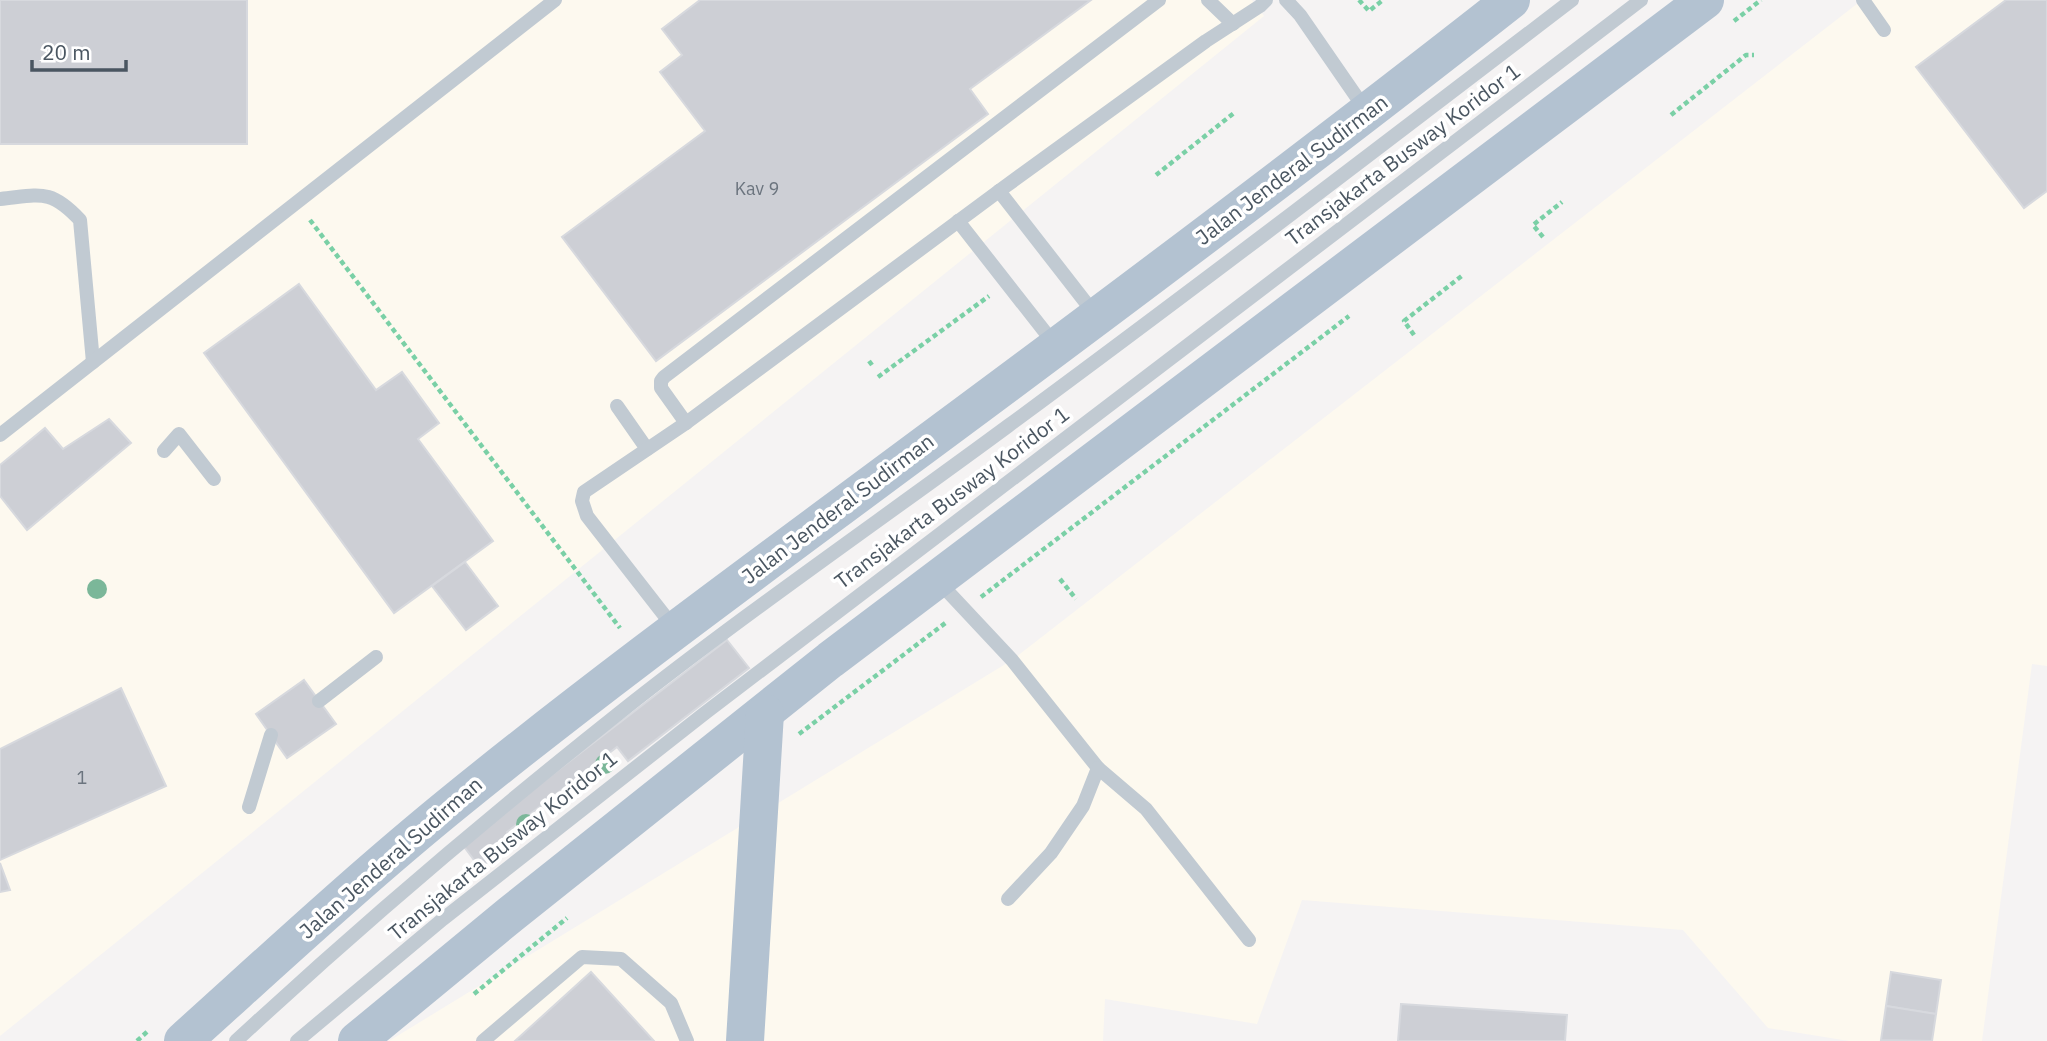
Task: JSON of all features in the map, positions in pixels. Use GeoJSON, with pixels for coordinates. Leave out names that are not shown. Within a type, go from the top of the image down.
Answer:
{"type":"FeatureCollection","features":[{"type":"Feature","properties":{"kind":"main road","name":"Jalan Jenderal Sudirman"},"geometry":{"type":"LineString","coordinates":[[183,1041],[317,920],[454,802],[641,655],[1368,113],[1511,0]]}},
{"type":"Feature","properties":{"kind":"main road"},"geometry":{"type":"LineString","coordinates":[[357,1041],[511,914],[830,660],[1716,13]]}},
{"type":"Feature","properties":{"kind":"main road"},"geometry":{"type":"LineString","coordinates":[[744,1041],[765,713]]}},
{"type":"Feature","properties":{"kind":"lane"},"geometry":{"type":"LineString","coordinates":[[0,435],[555,0]]}},
{"type":"Feature","properties":{"kind":"lane"},"geometry":{"type":"LineString","coordinates":[[686,424],[661,388],[664,377],[1159,0]]}},
{"type":"Feature","properties":{"kind":"lane"},"geometry":{"type":"LineString","coordinates":[[1208,0],[1233,24]]}},
{"type":"Feature","properties":{"kind":"lane"},"geometry":{"type":"LineString","coordinates":[[1286,0],[1300,15],[1368,113]]}},
{"type":"Feature","properties":{"kind":"lane","name":"Transjakarta Busway Koridor 1"},"geometry":{"type":"LineString","coordinates":[[236,1041],[456,846],[618,714],[1010,425],[1572,0]]}},
{"type":"Feature","properties":{"kind":"lane","name":"Transjakarta Busway Koridor 1"},"geometry":{"type":"LineString","coordinates":[[298,1041],[443,919],[705,713],[1641,0]]}},
{"type":"Feature","properties":{"kind":"lane"},"geometry":{"type":"LineString","coordinates":[[1863,0],[1884,30]]}},
{"type":"Feature","properties":{"kind":"lane"},"geometry":{"type":"LineString","coordinates":[[676,630],[587,516],[582,501],[584,492],[686,424],[958,221],[1261,2]]}},
{"type":"Feature","properties":{"kind":"lane"},"geometry":{"type":"LineString","coordinates":[[999,191],[1097,317]]}},
{"type":"Feature","properties":{"kind":"lane"},"geometry":{"type":"LineString","coordinates":[[0,200],[46,195],[66,205],[80,220],[93,362]]}},
{"type":"Feature","properties":{"kind":"lane"},"geometry":{"type":"LineString","coordinates":[[958,221],[1056,347]]}},
{"type":"Feature","properties":{"kind":"lane"},"geometry":{"type":"LineString","coordinates":[[617,406],[647,449]]}},
{"type":"Feature","properties":{"kind":"lane"},"geometry":{"type":"LineString","coordinates":[[164,452],[179,434],[214,480]]}},
{"type":"Feature","properties":{"kind":"lane"},"geometry":{"type":"LineString","coordinates":[[938,580],[1012,660],[1098,768],[1146,809],[1249,940]]}},
{"type":"Feature","properties":{"kind":"lane"},"geometry":{"type":"LineString","coordinates":[[319,701],[376,657]]}},
{"type":"Feature","properties":{"kind":"lane"},"geometry":{"type":"LineString","coordinates":[[249,807],[271,736]]}},
{"type":"Feature","properties":{"kind":"lane"},"geometry":{"type":"LineString","coordinates":[[1008,899],[1051,853],[1067,830],[1083,806],[1098,768]]}},
{"type":"Feature","properties":{"kind":"lane"},"geometry":{"type":"LineString","coordinates":[[483,1041],[582,957],[621,959],[671,1003],[687,1041]]}},
{"type":"Feature","properties":{"kind":"path"},"geometry":{"type":"LineString","coordinates":[[1359,0],[1369,11],[1383,0]]}},
{"type":"Feature","properties":{"kind":"path"},"geometry":{"type":"LineString","coordinates":[[1716,13],[1761,0]]}},
{"type":"Feature","properties":{"kind":"path"},"geometry":{"type":"LineString","coordinates":[[1671,115],[1746,55],[1754,55]]}},
{"type":"Feature","properties":{"kind":"path"},"geometry":{"type":"LineString","coordinates":[[1156,175],[1234,113]]}},
{"type":"Feature","properties":{"kind":"path"},"geometry":{"type":"LineString","coordinates":[[297,202],[641,655]]}},
{"type":"Feature","properties":{"kind":"path"},"geometry":{"type":"LineString","coordinates":[[1543,237],[1533,225],[1562,202]]}},
{"type":"Feature","properties":{"kind":"path"},"geometry":{"type":"LineString","coordinates":[[1414,335],[1404,321],[1462,275]]}},
{"type":"Feature","properties":{"kind":"path"},"geometry":{"type":"LineString","coordinates":[[878,377],[1007,283]]}},
{"type":"Feature","properties":{"kind":"path"},"geometry":{"type":"LineString","coordinates":[[763,761],[1351,314]]}},
{"type":"Feature","properties":{"kind":"path"},"geometry":{"type":"LineString","coordinates":[[1060,579],[1076,599]]}},
{"type":"Feature","properties":{"kind":"path"},"geometry":{"type":"LineString","coordinates":[[470,997],[567,918]]}},
{"type":"Feature","properties":{"kind":"shaded area"},"geometry":{"type":"Polygon","coordinates":[[[0,0],[1252,0],[1264,16],[0,1036],[0,0]]]}},
{"type":"Feature","properties":{"kind":"shaded area"},"geometry":{"type":"Polygon","coordinates":[[[1862,0],[2047,0],[2047,666],[2032,664],[1982,1041],[1849,1041],[1768,1028],[1683,930],[1302,900],[1257,1024],[1105,999],[1103,1041],[389,1041],[1012,660],[1862,0]]]}},
{"type":"Feature","properties":{"kind":"building"},"geometry":{"type":"Polygon","coordinates":[[[0,0],[247,0],[247,144],[0,144],[0,0]]]}},
{"type":"Feature","properties":{"kind":"building"},"geometry":{"type":"Polygon","coordinates":[[[700,0],[1091,0],[970,89],[988,114],[656,361],[562,237],[705,131],[660,72],[682,55],[662,29],[700,0]]]}},
{"type":"Feature","properties":{"kind":"building"},"geometry":{"type":"Polygon","coordinates":[[[2006,0],[2047,0],[2047,191],[2024,208],[1916,67],[2006,0]]]}},
{"type":"Feature","properties":{"kind":"building"},"geometry":{"type":"Polygon","coordinates":[[[299,284],[376,390],[402,372],[439,423],[418,439],[493,541],[394,613],[204,353],[299,284]]]}},
{"type":"Feature","properties":{"kind":"building"},"geometry":{"type":"Polygon","coordinates":[[[109,419],[131,443],[27,530],[0,496],[0,465],[45,428],[63,449],[109,419]]]}},
{"type":"Feature","properties":{"kind":"building"},"geometry":{"type":"Polygon","coordinates":[[[465,562],[498,606],[466,630],[432,586],[465,562]]]}},
{"type":"Feature","properties":{"kind":"building"},"geometry":{"type":"Polygon","coordinates":[[[727,640],[749,668],[628,761],[617,747],[507,832],[514,842],[480,868],[462,844],[727,640]]]}},
{"type":"Feature","properties":{"kind":"building"},"geometry":{"type":"Polygon","coordinates":[[[304,680],[336,724],[287,758],[256,714],[304,680]]]}},
{"type":"Feature","properties":{"kind":"building"},"geometry":{"type":"Polygon","coordinates":[[[121,688],[166,786],[0,860],[0,749],[121,688]]]}},
{"type":"Feature","properties":{"kind":"building"},"geometry":{"type":"Polygon","coordinates":[[[0,863],[10,890],[0,892],[0,863]]]}},
{"type":"Feature","properties":{"kind":"building"},"geometry":{"type":"Polygon","coordinates":[[[591,972],[654,1041],[515,1041],[591,972]]]}},
{"type":"Feature","properties":{"kind":"building"},"geometry":{"type":"Polygon","coordinates":[[[1891,972],[1941,980],[1936,1014],[1886,1006],[1891,972]]]}},
{"type":"Feature","properties":{"kind":"building"},"geometry":{"type":"Polygon","coordinates":[[[1401,1004],[1567,1015],[1565,1041],[1398,1041],[1401,1004]]]}},
{"type":"Feature","properties":{"kind":"building"},"geometry":{"type":"Polygon","coordinates":[[[1886,1006],[1936,1014],[1932,1041],[1881,1040],[1886,1006]]]}}]}
